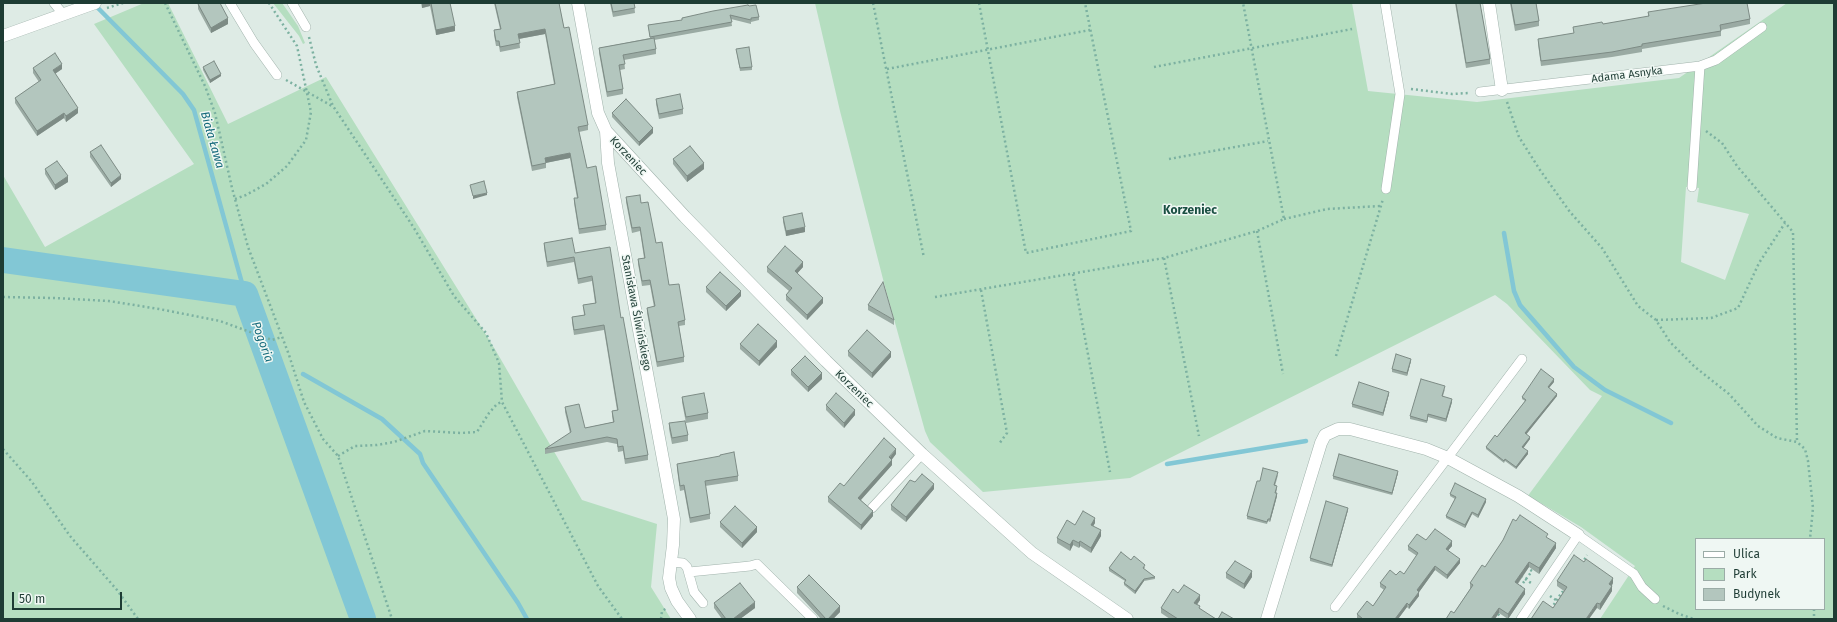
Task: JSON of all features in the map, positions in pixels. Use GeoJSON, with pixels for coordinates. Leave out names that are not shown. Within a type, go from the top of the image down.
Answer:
{"type":"FeatureCollection","features":[{"type":"Feature","properties":{"kind":"street"},"geometry":{"type":"LineString","coordinates":[[3,36],[96,3]]}},
{"type":"Feature","properties":{"kind":"street","name":"Stanisława Śliwińskiego"},"geometry":{"type":"LineString","coordinates":[[578,3],[598,112],[606,131],[608,163],[673,512],[673,545],[669,578],[671,588],[677,601],[690,619]]}},
{"type":"Feature","properties":{"kind":"street"},"geometry":{"type":"LineString","coordinates":[[1489,3],[1502,90]]}},
{"type":"Feature","properties":{"kind":"street","name":"Korzeniec"},"geometry":{"type":"LineString","coordinates":[[606,131],[681,212],[826,361],[922,454],[1032,553],[1127,619]]}},
{"type":"Feature","properties":{"kind":"street"},"geometry":{"type":"LineString","coordinates":[[1267,619],[1321,443],[1325,435],[1338,429],[1350,429],[1426,449],[1448,458],[1518,496],[1578,535]]}},
{"type":"Feature","properties":{"kind":"lane"},"geometry":{"type":"LineString","coordinates":[[54,3],[63,14]]}},
{"type":"Feature","properties":{"kind":"lane"},"geometry":{"type":"LineString","coordinates":[[230,3],[254,43],[277,75]]}},
{"type":"Feature","properties":{"kind":"lane"},"geometry":{"type":"LineString","coordinates":[[292,3],[306,27]]}},
{"type":"Feature","properties":{"kind":"lane"},"geometry":{"type":"LineString","coordinates":[[1385,3],[1400,88],[1386,189]]}},
{"type":"Feature","properties":{"kind":"lane","name":"Adama Asnyka"},"geometry":{"type":"LineString","coordinates":[[1480,92],[1700,66],[1716,60],[1762,27]]}},
{"type":"Feature","properties":{"kind":"lane"},"geometry":{"type":"LineString","coordinates":[[1692,187],[1700,66]]}},
{"type":"Feature","properties":{"kind":"lane"},"geometry":{"type":"LineString","coordinates":[[1335,607],[1522,359]]}},
{"type":"Feature","properties":{"kind":"lane"},"geometry":{"type":"LineString","coordinates":[[872,508],[922,454]]}},
{"type":"Feature","properties":{"kind":"lane"},"geometry":{"type":"LineString","coordinates":[[1521,619],[1578,535],[1634,574],[1642,587],[1655,599]]}},
{"type":"Feature","properties":{"kind":"lane"},"geometry":{"type":"LineString","coordinates":[[671,562],[683,563],[687,567],[694,592],[703,603]]}},
{"type":"Feature","properties":{"kind":"lane"},"geometry":{"type":"LineString","coordinates":[[689,572],[757,564],[813,619]]}},
{"type":"Feature","properties":{"kind":"path"},"geometry":{"type":"LineString","coordinates":[[111,7],[123,3]]}},
{"type":"Feature","properties":{"kind":"path"},"geometry":{"type":"LineString","coordinates":[[165,3],[205,86],[215,113],[234,199],[248,247],[282,337],[304,402],[323,439],[338,456],[392,619]]}},
{"type":"Feature","properties":{"kind":"path"},"geometry":{"type":"LineString","coordinates":[[234,199],[246,195],[266,184],[288,166],[306,140],[311,112],[297,46],[269,3]]}},
{"type":"Feature","properties":{"kind":"path"},"geometry":{"type":"LineString","coordinates":[[873,3],[924,258]]}},
{"type":"Feature","properties":{"kind":"path"},"geometry":{"type":"LineString","coordinates":[[979,3],[1026,253],[1131,231],[1085,3]]}},
{"type":"Feature","properties":{"kind":"path"},"geometry":{"type":"LineString","coordinates":[[1243,3],[1250,49],[1284,219]]}},
{"type":"Feature","properties":{"kind":"path"},"geometry":{"type":"LineString","coordinates":[[306,27],[316,65],[333,106],[414,228],[454,296],[486,333],[499,363],[502,402],[598,586],[622,619]]}},
{"type":"Feature","properties":{"kind":"path"},"geometry":{"type":"LineString","coordinates":[[1154,67],[1352,29]]}},
{"type":"Feature","properties":{"kind":"path"},"geometry":{"type":"LineString","coordinates":[[887,69],[1090,30]]}},
{"type":"Feature","properties":{"kind":"path"},"geometry":{"type":"LineString","coordinates":[[277,75],[333,106]]}},
{"type":"Feature","properties":{"kind":"path"},"geometry":{"type":"LineString","coordinates":[[1400,88],[1452,94],[1480,92]]}},
{"type":"Feature","properties":{"kind":"path"},"geometry":{"type":"LineString","coordinates":[[1502,90],[1519,137],[1570,212],[1602,248],[1638,306],[1656,320],[1670,342],[1690,362],[1729,394],[1758,426],[1777,438],[1797,442],[1805,449],[1808,461],[1812,508],[1809,538]]}},
{"type":"Feature","properties":{"kind":"path"},"geometry":{"type":"LineString","coordinates":[[1696,123],[1722,143],[1737,166],[1793,232],[1797,442]]}},
{"type":"Feature","properties":{"kind":"path"},"geometry":{"type":"LineString","coordinates":[[1169,159],[1268,141]]}},
{"type":"Feature","properties":{"kind":"path"},"geometry":{"type":"LineString","coordinates":[[1336,356],[1386,189]]}},
{"type":"Feature","properties":{"kind":"path"},"geometry":{"type":"LineString","coordinates":[[935,297],[1164,258],[1257,231],[1284,219],[1327,209],[1381,206]]}},
{"type":"Feature","properties":{"kind":"path"},"geometry":{"type":"LineString","coordinates":[[1656,320],[1711,318],[1738,308],[1759,263],[1785,223]]}},
{"type":"Feature","properties":{"kind":"path"},"geometry":{"type":"LineString","coordinates":[[1257,231],[1283,374]]}},
{"type":"Feature","properties":{"kind":"path"},"geometry":{"type":"LineString","coordinates":[[1164,258],[1199,436]]}},
{"type":"Feature","properties":{"kind":"path"},"geometry":{"type":"LineString","coordinates":[[1073,274],[1110,472]]}},
{"type":"Feature","properties":{"kind":"path"},"geometry":{"type":"LineString","coordinates":[[981,290],[1007,433],[999,444]]}},
{"type":"Feature","properties":{"kind":"path"},"geometry":{"type":"LineString","coordinates":[[3,297],[109,301],[159,308],[220,321],[272,340],[282,337]]}},
{"type":"Feature","properties":{"kind":"path"},"geometry":{"type":"LineString","coordinates":[[338,456],[355,446],[378,445],[394,442],[425,431],[461,433],[477,432],[489,413],[497,404],[502,402]]}},
{"type":"Feature","properties":{"kind":"path"},"geometry":{"type":"LineString","coordinates":[[3,448],[32,482],[70,536],[117,590],[138,619]]}},
{"type":"Feature","properties":{"kind":"path"},"geometry":{"type":"LineString","coordinates":[[1584,565],[1582,564],[1588,553]]}},
{"type":"Feature","properties":{"kind":"path"},"geometry":{"type":"LineString","coordinates":[[1517,586],[1520,588],[1532,571],[1529,569]]}},
{"type":"Feature","properties":{"kind":"path"},"geometry":{"type":"LineString","coordinates":[[1519,575],[1563,605]]}},
{"type":"Feature","properties":{"kind":"path"},"geometry":{"type":"LineString","coordinates":[[1553,611],[1551,609],[1556,600],[1562,592],[1565,594]]}},
{"type":"Feature","properties":{"kind":"path"},"geometry":{"type":"LineString","coordinates":[[1655,599],[1669,609],[1694,619]]}},
{"type":"Feature","properties":{"kind":"path"},"geometry":{"type":"LineString","coordinates":[[1498,614],[1500,616],[1499,619]]}},
{"type":"Feature","properties":{"kind":"green space"},"geometry":{"type":"Polygon","coordinates":[[[144,3],[168,3],[228,124],[326,77],[496,351],[582,500],[657,524],[651,587],[671,619],[3,619],[3,175],[45,247],[194,164],[94,24],[144,3]]]}},
{"type":"Feature","properties":{"kind":"green space"},"geometry":{"type":"Polygon","coordinates":[[[273,3],[282,3],[298,26],[305,43],[303,44],[299,36],[273,3]]]}},
{"type":"Feature","properties":{"kind":"green space"},"geometry":{"type":"Polygon","coordinates":[[[815,3],[1352,3],[1368,91],[1477,102],[1679,78],[1787,3],[1834,3],[1834,619],[1600,619],[1635,566],[1581,527],[1539,502],[1527,497],[1602,396],[1590,390],[1507,304],[1495,295],[1130,478],[983,492],[930,442],[925,431],[884,283],[840,111],[815,3]],[[1686,187],[1681,262],[1725,280],[1749,214],[1697,202],[1699,188],[1686,187]]]}},
{"type":"Feature","properties":{"kind":"building"},"geometry":{"type":"Polygon","coordinates":[[[220,3],[228,18],[211,28],[198,4],[220,3]]]}},
{"type":"Feature","properties":{"kind":"building"},"geometry":{"type":"Polygon","coordinates":[[[431,3],[450,3],[455,26],[436,30],[431,3]]]}},
{"type":"Feature","properties":{"kind":"building"},"geometry":{"type":"Polygon","coordinates":[[[495,3],[559,3],[564,28],[569,27],[588,125],[578,127],[587,168],[596,166],[606,225],[579,229],[574,198],[578,198],[570,153],[545,158],[546,163],[532,166],[517,92],[555,84],[545,29],[518,34],[520,43],[500,47],[499,41],[496,41],[494,30],[501,29],[495,3]]]}},
{"type":"Feature","properties":{"kind":"building"},"geometry":{"type":"Polygon","coordinates":[[[611,3],[634,3],[635,8],[613,12],[611,3]]]}},
{"type":"Feature","properties":{"kind":"building"},"geometry":{"type":"Polygon","coordinates":[[[1456,3],[1480,3],[1490,59],[1466,63],[1456,3]]]}},
{"type":"Feature","properties":{"kind":"building"},"geometry":{"type":"Polygon","coordinates":[[[1511,3],[1536,3],[1539,21],[1515,25],[1511,3]]]}},
{"type":"Feature","properties":{"kind":"building"},"geometry":{"type":"Polygon","coordinates":[[[1706,3],[1747,3],[1750,19],[1720,25],[1721,31],[1642,44],[1642,46],[1612,52],[1541,61],[1538,39],[1574,33],[1573,27],[1602,22],[1603,24],[1649,16],[1648,12],[1706,3]]]}},
{"type":"Feature","properties":{"kind":"building"},"geometry":{"type":"Polygon","coordinates":[[[748,5],[756,5],[759,17],[751,18],[751,20],[730,15],[732,22],[650,37],[648,25],[682,20],[682,18],[748,5]]]}},
{"type":"Feature","properties":{"kind":"building"},"geometry":{"type":"Polygon","coordinates":[[[654,38],[656,49],[623,55],[625,64],[619,65],[623,89],[607,92],[599,48],[654,38]]]}},
{"type":"Feature","properties":{"kind":"building"},"geometry":{"type":"Polygon","coordinates":[[[749,47],[752,67],[740,68],[736,49],[749,47]]]}},
{"type":"Feature","properties":{"kind":"building"},"geometry":{"type":"Polygon","coordinates":[[[55,53],[62,64],[53,70],[78,108],[66,116],[64,113],[37,131],[15,98],[41,80],[33,68],[55,53]]]}},
{"type":"Feature","properties":{"kind":"building"},"geometry":{"type":"Polygon","coordinates":[[[214,61],[221,74],[210,80],[203,67],[214,61]]]}},
{"type":"Feature","properties":{"kind":"building"},"geometry":{"type":"Polygon","coordinates":[[[680,94],[683,109],[659,114],[656,99],[680,94]]]}},
{"type":"Feature","properties":{"kind":"building"},"geometry":{"type":"Polygon","coordinates":[[[626,99],[653,128],[639,142],[612,113],[626,99]]]}},
{"type":"Feature","properties":{"kind":"building"},"geometry":{"type":"Polygon","coordinates":[[[101,145],[121,175],[111,183],[90,152],[101,145]]]}},
{"type":"Feature","properties":{"kind":"building"},"geometry":{"type":"Polygon","coordinates":[[[690,146],[704,163],[687,176],[673,159],[690,146]]]}},
{"type":"Feature","properties":{"kind":"building"},"geometry":{"type":"Polygon","coordinates":[[[57,161],[68,176],[55,185],[45,169],[57,161]]]}},
{"type":"Feature","properties":{"kind":"building"},"geometry":{"type":"Polygon","coordinates":[[[484,181],[487,193],[473,196],[470,185],[484,181]]]}},
{"type":"Feature","properties":{"kind":"building"},"geometry":{"type":"Polygon","coordinates":[[[640,195],[641,203],[648,202],[656,243],[662,242],[669,285],[679,284],[685,320],[678,322],[684,357],[657,362],[647,308],[655,306],[650,280],[642,281],[638,259],[645,258],[640,227],[632,228],[626,197],[640,195]]]}},
{"type":"Feature","properties":{"kind":"building"},"geometry":{"type":"Polygon","coordinates":[[[802,213],[805,227],[786,231],[783,217],[802,213]]]}},
{"type":"Feature","properties":{"kind":"building"},"geometry":{"type":"Polygon","coordinates":[[[572,238],[575,253],[610,247],[621,318],[623,317],[648,455],[625,459],[623,446],[618,447],[617,439],[607,437],[545,449],[571,432],[565,407],[579,404],[585,428],[614,422],[612,411],[618,410],[604,325],[574,330],[572,317],[585,315],[583,305],[596,303],[592,276],[578,279],[574,257],[547,262],[544,243],[572,238]]]}},
{"type":"Feature","properties":{"kind":"building"},"geometry":{"type":"Polygon","coordinates":[[[785,246],[803,262],[795,271],[823,298],[807,315],[786,295],[792,288],[767,267],[785,246]]]}},
{"type":"Feature","properties":{"kind":"building"},"geometry":{"type":"Polygon","coordinates":[[[720,272],[741,291],[726,306],[706,287],[720,272]]]}},
{"type":"Feature","properties":{"kind":"building"},"geometry":{"type":"Polygon","coordinates":[[[883,282],[894,320],[868,305],[883,282]]]}},
{"type":"Feature","properties":{"kind":"building"},"geometry":{"type":"Polygon","coordinates":[[[758,324],[777,341],[759,361],[740,344],[758,324]]]}},
{"type":"Feature","properties":{"kind":"building"},"geometry":{"type":"Polygon","coordinates":[[[867,330],[891,352],[872,373],[848,351],[867,330]]]}},
{"type":"Feature","properties":{"kind":"building"},"geometry":{"type":"Polygon","coordinates":[[[1396,354],[1411,359],[1407,373],[1392,369],[1396,354]]]}},
{"type":"Feature","properties":{"kind":"building"},"geometry":{"type":"Polygon","coordinates":[[[805,356],[822,373],[808,387],[791,370],[805,356]]]}},
{"type":"Feature","properties":{"kind":"building"},"geometry":{"type":"Polygon","coordinates":[[[1541,369],[1554,379],[1548,387],[1557,394],[1525,433],[1530,437],[1522,447],[1528,451],[1516,467],[1505,459],[1504,461],[1486,447],[1495,435],[1497,437],[1526,400],[1522,397],[1541,369]]]}},
{"type":"Feature","properties":{"kind":"building"},"geometry":{"type":"Polygon","coordinates":[[[1421,379],[1445,386],[1442,396],[1452,399],[1446,419],[1428,414],[1427,421],[1410,416],[1421,379]]]}},
{"type":"Feature","properties":{"kind":"building"},"geometry":{"type":"Polygon","coordinates":[[[1359,382],[1389,392],[1383,413],[1352,404],[1359,382]]]}},
{"type":"Feature","properties":{"kind":"building"},"geometry":{"type":"Polygon","coordinates":[[[704,393],[708,413],[686,417],[682,397],[704,393]]]}},
{"type":"Feature","properties":{"kind":"building"},"geometry":{"type":"Polygon","coordinates":[[[836,393],[855,410],[844,423],[826,405],[836,393]]]}},
{"type":"Feature","properties":{"kind":"building"},"geometry":{"type":"Polygon","coordinates":[[[685,421],[688,435],[672,438],[669,423],[685,421]]]}},
{"type":"Feature","properties":{"kind":"building"},"geometry":{"type":"Polygon","coordinates":[[[884,438],[896,449],[889,457],[892,460],[858,498],[873,511],[861,525],[828,497],[840,483],[844,486],[884,438]]]}},
{"type":"Feature","properties":{"kind":"building"},"geometry":{"type":"Polygon","coordinates":[[[734,452],[738,476],[705,481],[710,514],[690,518],[684,485],[680,486],[677,464],[734,452]]]}},
{"type":"Feature","properties":{"kind":"building"},"geometry":{"type":"Polygon","coordinates":[[[1339,454],[1398,471],[1392,493],[1333,476],[1339,454]]]}},
{"type":"Feature","properties":{"kind":"building"},"geometry":{"type":"Polygon","coordinates":[[[1263,468],[1278,472],[1274,485],[1277,486],[1275,493],[1277,493],[1270,519],[1268,519],[1267,522],[1247,516],[1257,481],[1260,481],[1263,468]]]}},
{"type":"Feature","properties":{"kind":"building"},"geometry":{"type":"Polygon","coordinates":[[[922,474],[934,484],[906,517],[891,505],[910,480],[915,482],[922,474]]]}},
{"type":"Feature","properties":{"kind":"building"},"geometry":{"type":"Polygon","coordinates":[[[1455,483],[1486,499],[1478,515],[1472,512],[1465,525],[1446,516],[1456,497],[1450,494],[1455,483]]]}},
{"type":"Feature","properties":{"kind":"building"},"geometry":{"type":"Polygon","coordinates":[[[1326,501],[1348,508],[1332,565],[1310,558],[1326,501]]]}},
{"type":"Feature","properties":{"kind":"building"},"geometry":{"type":"Polygon","coordinates":[[[735,506],[757,527],[742,543],[720,522],[735,506]]]}},
{"type":"Feature","properties":{"kind":"building"},"geometry":{"type":"Polygon","coordinates":[[[1083,511],[1095,518],[1091,525],[1101,530],[1091,548],[1080,541],[1079,543],[1073,540],[1070,545],[1057,538],[1067,520],[1075,525],[1083,511]]]}},
{"type":"Feature","properties":{"kind":"building"},"geometry":{"type":"Polygon","coordinates":[[[1520,515],[1548,534],[1546,537],[1556,543],[1539,568],[1529,562],[1515,582],[1525,589],[1508,614],[1499,608],[1491,619],[1446,619],[1451,611],[1454,613],[1473,585],[1470,583],[1482,565],[1485,567],[1503,540],[1513,519],[1516,521],[1520,515]]]}},
{"type":"Feature","properties":{"kind":"building"},"geometry":{"type":"Polygon","coordinates":[[[1435,529],[1452,541],[1446,549],[1460,559],[1447,575],[1435,566],[1417,590],[1419,592],[1409,605],[1407,603],[1395,619],[1363,619],[1357,614],[1367,601],[1373,606],[1386,587],[1380,583],[1390,570],[1396,575],[1400,571],[1404,574],[1418,553],[1408,546],[1417,534],[1426,540],[1435,529]]]}},
{"type":"Feature","properties":{"kind":"building"},"geometry":{"type":"Polygon","coordinates":[[[1121,552],[1131,560],[1134,556],[1145,565],[1143,568],[1155,577],[1144,579],[1135,591],[1124,583],[1126,580],[1109,568],[1121,552]]]}},
{"type":"Feature","properties":{"kind":"building"},"geometry":{"type":"Polygon","coordinates":[[[1574,555],[1584,562],[1586,559],[1613,578],[1609,584],[1612,586],[1600,604],[1597,603],[1586,619],[1531,619],[1543,601],[1553,608],[1567,587],[1557,581],[1574,555]]]}},
{"type":"Feature","properties":{"kind":"building"},"geometry":{"type":"Polygon","coordinates":[[[1235,561],[1252,571],[1244,584],[1226,573],[1235,561]]]}},
{"type":"Feature","properties":{"kind":"building"},"geometry":{"type":"Polygon","coordinates":[[[809,575],[840,606],[828,619],[826,619],[797,587],[809,575]]]}},
{"type":"Feature","properties":{"kind":"building"},"geometry":{"type":"Polygon","coordinates":[[[740,583],[755,602],[733,619],[726,619],[714,603],[740,583]]]}},
{"type":"Feature","properties":{"kind":"building"},"geometry":{"type":"Polygon","coordinates":[[[1184,585],[1200,595],[1194,603],[1216,619],[1178,619],[1161,608],[1173,589],[1178,593],[1184,585]]]}},
{"type":"Feature","properties":{"kind":"building"},"geometry":{"type":"Polygon","coordinates":[[[1222,612],[1234,619],[1218,619],[1222,612]]]}},
{"type":"Feature","properties":{"kind":"waterway","name":"Biała Ława"},"geometry":{"type":"LineString","coordinates":[[94,4],[183,94],[194,110],[245,294]]}},
{"type":"Feature","properties":{"kind":"waterway"},"geometry":{"type":"LineString","coordinates":[[1504,233],[1514,291],[1520,305],[1574,367],[1605,390],[1671,423]]}},
{"type":"Feature","properties":{"kind":"waterway","name":"Pogoria"},"geometry":{"type":"LineString","coordinates":[[3,260],[245,294],[363,619]]}},
{"type":"Feature","properties":{"kind":"waterway"},"geometry":{"type":"LineString","coordinates":[[303,374],[382,419],[420,454],[423,463],[518,603],[527,619]]}},
{"type":"Feature","properties":{"kind":"waterway"},"geometry":{"type":"LineString","coordinates":[[1167,464],[1306,441]]}},
{"type":"Feature","properties":{"kind":"district","name":"Korzeniec"},"geometry":{"type":"Point","coordinates":[1190,211]}}]}
